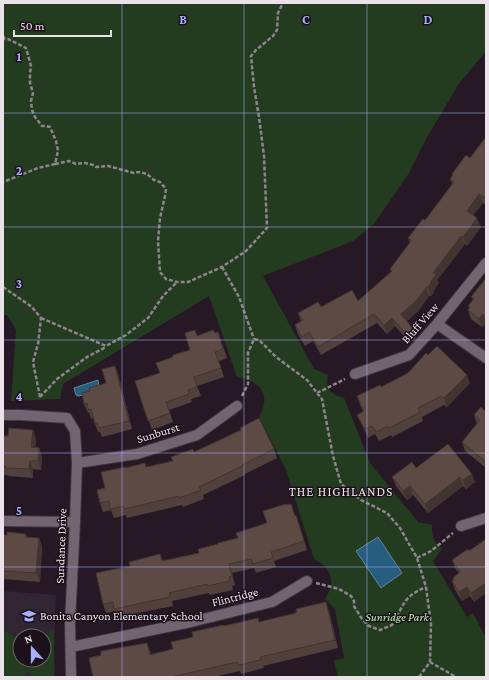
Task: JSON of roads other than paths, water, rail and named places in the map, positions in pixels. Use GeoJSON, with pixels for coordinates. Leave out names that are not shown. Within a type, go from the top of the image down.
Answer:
{"type":"FeatureCollection","features":[{"type":"Feature","properties":{"kind":"street","name":"Bluff View"},"geometry":{"type":"LineString","coordinates":[[355,374],[409,355],[437,324],[486,263]]}},
{"type":"Feature","properties":{"kind":"street"},"geometry":{"type":"LineString","coordinates":[[437,324],[486,358]]}},
{"type":"Feature","properties":{"kind":"street","name":"Sunburst"},"geometry":{"type":"LineString","coordinates":[[77,463],[137,454],[197,435],[237,406]]}},
{"type":"Feature","properties":{"kind":"street","name":"Sundance Drive"},"geometry":{"type":"LineString","coordinates":[[3,415],[67,418],[75,431],[77,463],[70,623],[71,677]]}},
{"type":"Feature","properties":{"kind":"street"},"geometry":{"type":"LineString","coordinates":[[461,526],[486,518]]}},
{"type":"Feature","properties":{"kind":"street"},"geometry":{"type":"LineString","coordinates":[[3,521],[75,522]]}},
{"type":"Feature","properties":{"kind":"street","name":"Flintridge"},"geometry":{"type":"LineString","coordinates":[[71,647],[191,622],[272,602],[307,581]]}},
{"type":"Feature","properties":{"kind":"water"},"geometry":{"type":"Polygon","coordinates":[[[98,380],[99,388],[83,395],[76,395],[74,388],[98,380]]]}},
{"type":"Feature","properties":{"kind":"water"},"geometry":{"type":"Polygon","coordinates":[[[378,537],[402,573],[381,588],[356,551],[378,537]]]}},
{"type":"Feature","properties":{"kind":"place","name":"Bonita Canyon Elementary School"},"geometry":{"type":"Point","coordinates":[29,616]}},
{"type":"Feature","properties":{"kind":"district","name":"THE HIGHLANDS"},"geometry":{"type":"Point","coordinates":[341,491]}},
{"type":"Feature","properties":{"kind":"park label","name":"Sunridge Park"},"geometry":{"type":"Point","coordinates":[397,617]}}]}
